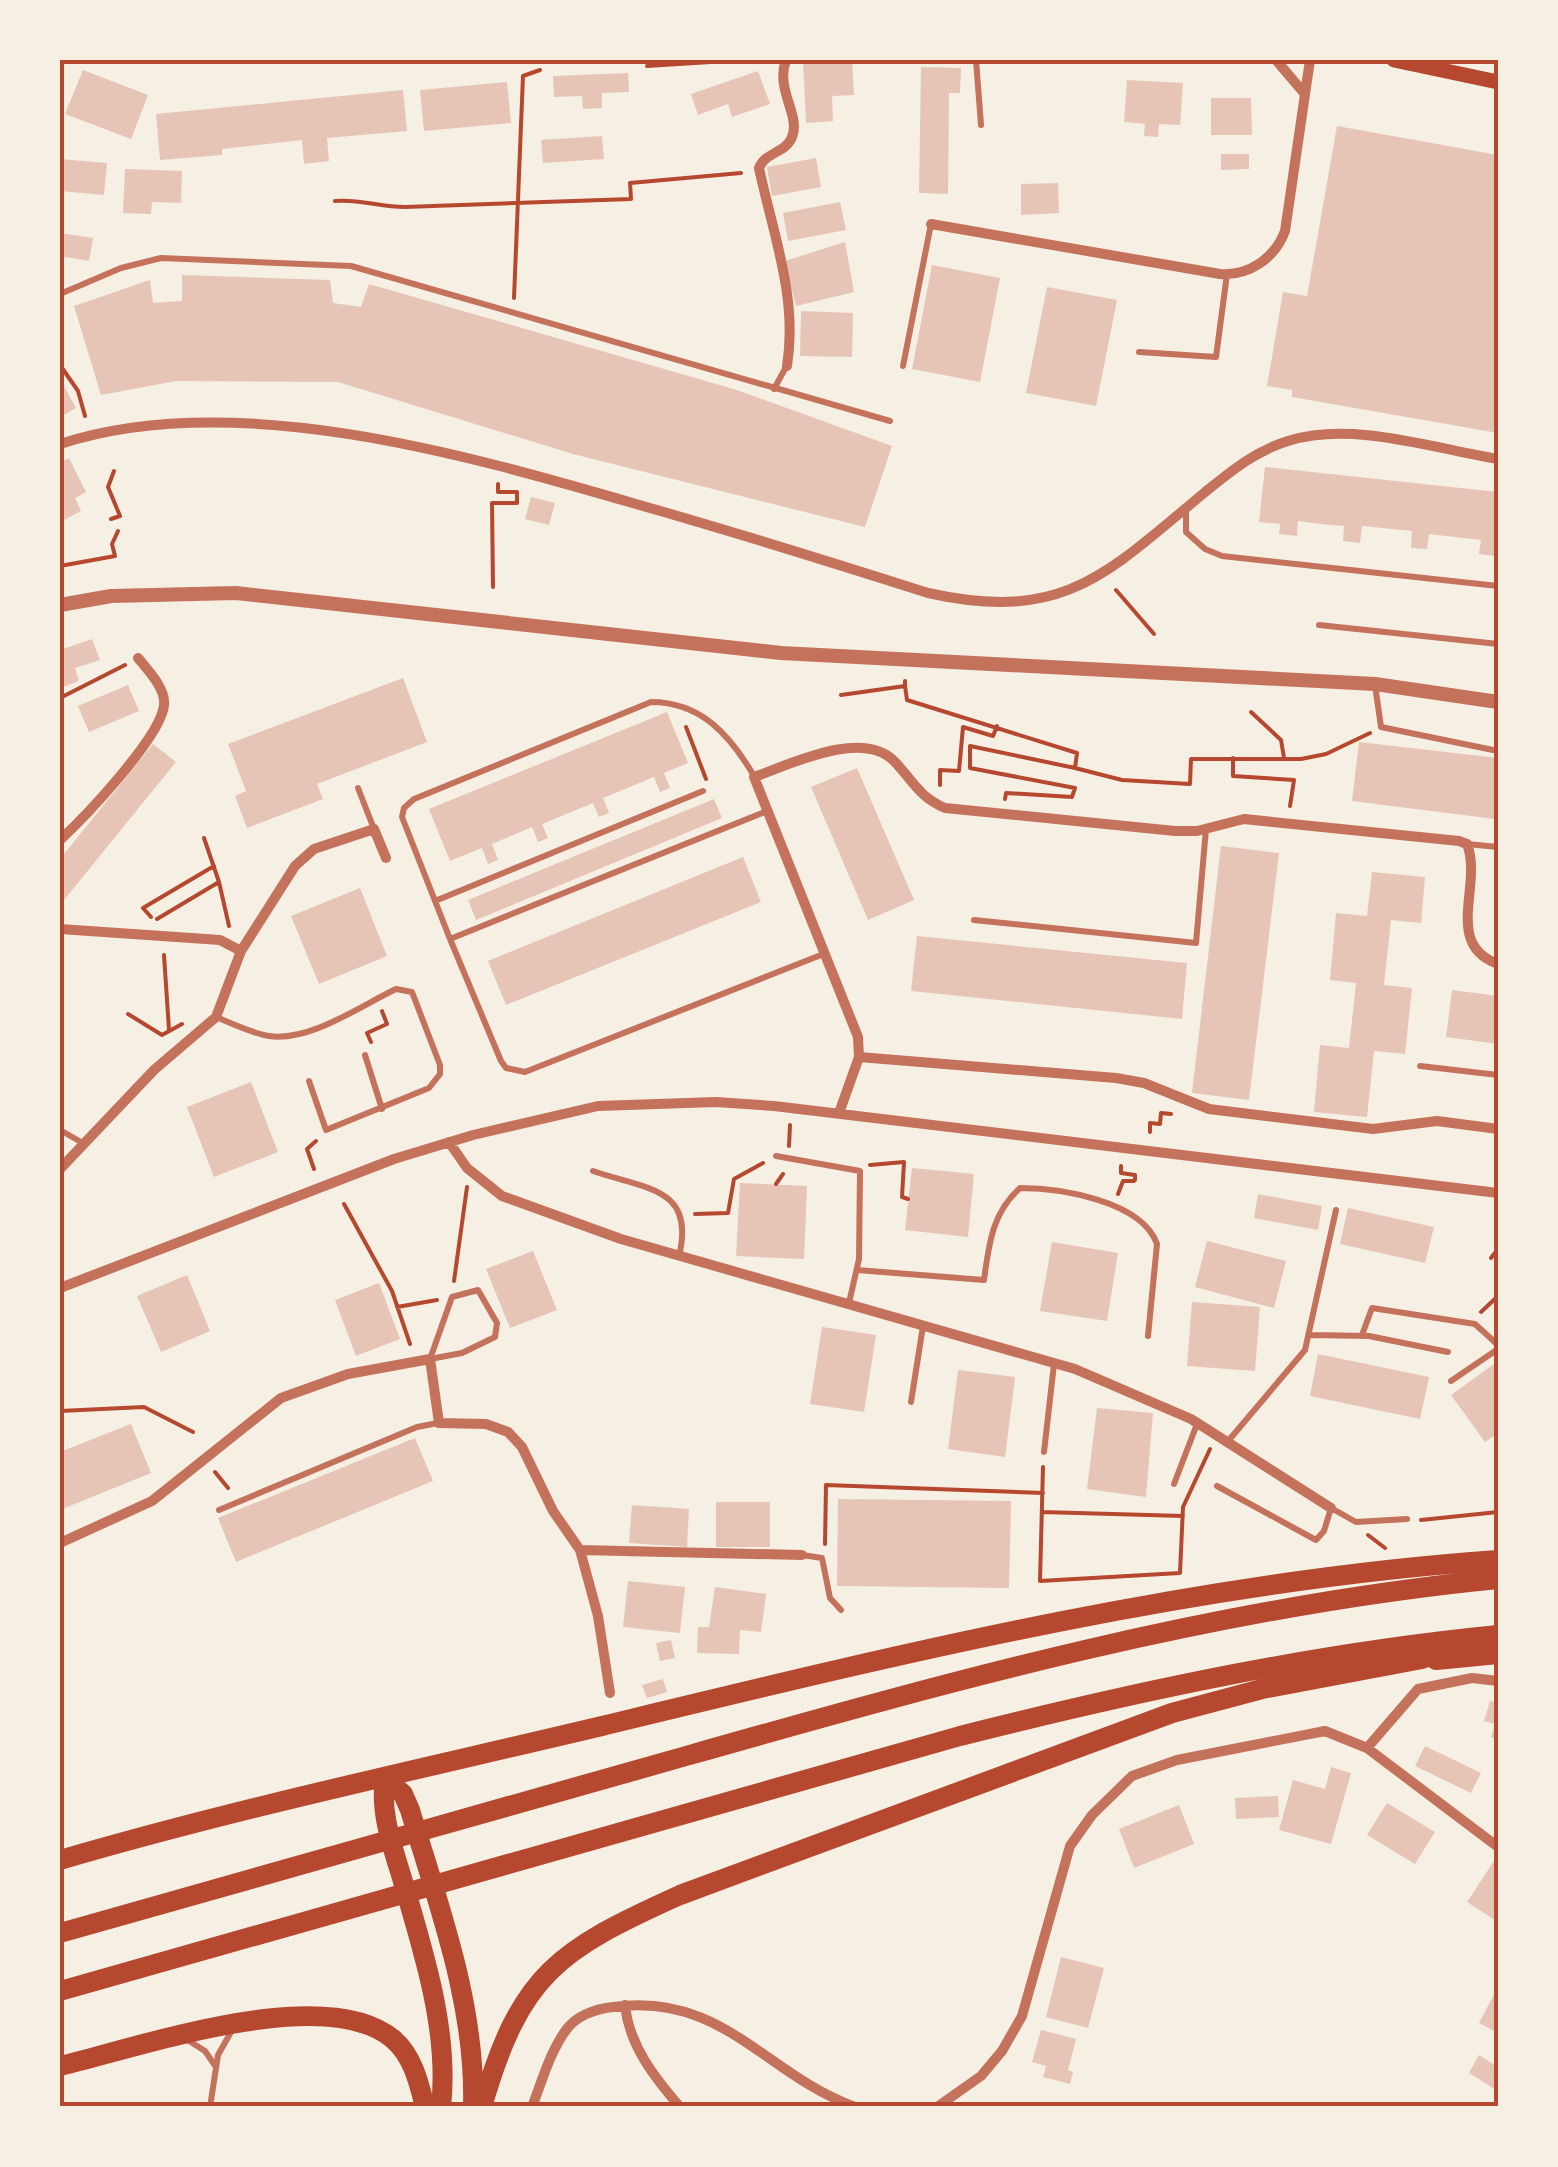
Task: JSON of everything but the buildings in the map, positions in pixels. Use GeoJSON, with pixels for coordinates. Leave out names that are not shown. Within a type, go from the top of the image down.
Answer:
{"type":"FeatureCollection","features":[{"type":"Feature","properties":{"kind":"highway"},"geometry":{"type":"LineString","coordinates":[[60,1860],[385,1778],[1008,1632],[1391,1572],[1498,1560]]}},
{"type":"Feature","properties":{"kind":"highway"},"geometry":{"type":"LineString","coordinates":[[60,1934],[995,1670],[1258,1611],[1498,1579]]}},
{"type":"Feature","properties":{"kind":"highway"},"geometry":{"type":"LineString","coordinates":[[482,2107],[498,2053],[543,1977],[579,1944],[612,1926],[680,1895],[1172,1713],[1262,1689],[1404,1663],[1482,1637]]}},
{"type":"Feature","properties":{"kind":"highway"},"geometry":{"type":"LineString","coordinates":[[60,1991],[996,1727],[1244,1670],[1482,1637]]}},
{"type":"Feature","properties":{"kind":"highway"},"geometry":{"type":"LineString","coordinates":[[1404,1663],[1498,1654]]}},
{"type":"Feature","properties":{"kind":"highway"},"geometry":{"type":"LineString","coordinates":[[385,1778],[403,1794],[410,1810],[440,1909],[467,2012],[474,2067],[473,2107]]}},
{"type":"Feature","properties":{"kind":"highway"},"geometry":{"type":"LineString","coordinates":[[385,1778],[385,1818],[414,1917],[439,2031],[441,2107]]}},
{"type":"Feature","properties":{"kind":"highway"},"geometry":{"type":"LineString","coordinates":[[60,2066],[239,2024],[324,2014],[377,2028],[407,2054],[424,2107]]}},
{"type":"Feature","properties":{"kind":"main road"},"geometry":{"type":"LineString","coordinates":[[1394,60],[1498,82]]}},
{"type":"Feature","properties":{"kind":"street"},"geometry":{"type":"LineString","coordinates":[[786,60],[780,76],[794,124],[793,136],[764,157],[759,168],[774,224],[792,330],[786,366]]}},
{"type":"Feature","properties":{"kind":"street"},"geometry":{"type":"LineString","coordinates":[[1276,60],[1304,93]]}},
{"type":"Feature","properties":{"kind":"street"},"geometry":{"type":"LineString","coordinates":[[931,224],[1227,274],[1260,263],[1284,237],[1310,60]]}},
{"type":"Feature","properties":{"kind":"street"},"geometry":{"type":"LineString","coordinates":[[60,444],[151,425],[219,424],[386,441],[470,455],[928,592],[985,604],[1034,602],[1074,591],[1106,572],[1244,461],[1284,442],[1319,434],[1358,436],[1498,459]]}},
{"type":"Feature","properties":{"kind":"street"},"geometry":{"type":"LineString","coordinates":[[60,605],[111,596],[236,593],[781,653],[1375,684],[1498,702]]}},
{"type":"Feature","properties":{"kind":"street"},"geometry":{"type":"LineString","coordinates":[[60,840],[145,744],[164,707],[162,693],[138,658]]}},
{"type":"Feature","properties":{"kind":"street"},"geometry":{"type":"LineString","coordinates":[[839,1113],[859,1057],[852,1017],[754,777],[851,748],[878,748],[894,760],[922,798],[945,808],[1175,831],[1244,819],[1467,844],[1474,869],[1465,921],[1477,952],[1498,964]]}},
{"type":"Feature","properties":{"kind":"street"},"geometry":{"type":"LineString","coordinates":[[60,1168],[154,1070],[216,1017],[241,951],[295,866],[314,849],[374,829],[386,858]]}},
{"type":"Feature","properties":{"kind":"street"},"geometry":{"type":"LineString","coordinates":[[60,929],[160,941],[220,940],[241,951]]}},
{"type":"Feature","properties":{"kind":"street"},"geometry":{"type":"LineString","coordinates":[[859,1057],[1116,1078],[1144,1083],[1208,1109],[1326,1124],[1373,1129],[1436,1121],[1498,1129]]}},
{"type":"Feature","properties":{"kind":"street"},"geometry":{"type":"LineString","coordinates":[[60,1288],[302,1193],[448,1142],[598,1106],[716,1102],[839,1113],[1498,1193]]}},
{"type":"Feature","properties":{"kind":"street"},"geometry":{"type":"LineString","coordinates":[[448,1142],[467,1168],[502,1196],[678,1257],[1055,1363],[1198,1422],[1331,1508]]}},
{"type":"Feature","properties":{"kind":"street"},"geometry":{"type":"LineString","coordinates":[[60,1542],[152,1501],[281,1398],[348,1374],[430,1360],[439,1423],[486,1424],[508,1432],[522,1446],[553,1511],[580,1550],[598,1616],[610,1694]]}},
{"type":"Feature","properties":{"kind":"street"},"geometry":{"type":"LineString","coordinates":[[580,1550],[802,1555]]}},
{"type":"Feature","properties":{"kind":"street"},"geometry":{"type":"LineString","coordinates":[[1367,1748],[1418,1689],[1472,1678],[1498,1681]]}},
{"type":"Feature","properties":{"kind":"street"},"geometry":{"type":"LineString","coordinates":[[936,2107],[981,2076],[1002,2051],[1022,2016],[1070,1846],[1092,1815],[1132,1776],[1178,1760],[1325,1730],[1367,1748],[1498,1847]]}},
{"type":"Feature","properties":{"kind":"street"},"geometry":{"type":"LineString","coordinates":[[532,2107],[567,2028],[597,2009],[625,2006],[676,2007],[723,2024],[834,2099],[855,2107]]}},
{"type":"Feature","properties":{"kind":"street"},"geometry":{"type":"LineString","coordinates":[[625,2006],[628,2028],[644,2060],[680,2107]]}},
{"type":"Feature","properties":{"kind":"lane"},"geometry":{"type":"LineString","coordinates":[[976,60],[981,125]]}},
{"type":"Feature","properties":{"kind":"lane"},"geometry":{"type":"LineString","coordinates":[[903,366],[931,224]]}},
{"type":"Feature","properties":{"kind":"lane"},"geometry":{"type":"LineString","coordinates":[[60,294],[109,272],[161,258],[351,266],[890,421]]}},
{"type":"Feature","properties":{"kind":"lane"},"geometry":{"type":"LineString","coordinates":[[1139,352],[1216,357],[1227,274]]}},
{"type":"Feature","properties":{"kind":"lane"},"geometry":{"type":"LineString","coordinates":[[774,389],[786,366]]}},
{"type":"Feature","properties":{"kind":"lane"},"geometry":{"type":"LineString","coordinates":[[1187,508],[1186,532],[1205,549],[1222,556],[1498,586]]}},
{"type":"Feature","properties":{"kind":"lane"},"geometry":{"type":"LineString","coordinates":[[1319,625],[1498,644]]}},
{"type":"Feature","properties":{"kind":"lane"},"geometry":{"type":"LineString","coordinates":[[1375,684],[1381,727],[1498,751]]}},
{"type":"Feature","properties":{"kind":"lane"},"geometry":{"type":"LineString","coordinates":[[754,777],[713,721],[677,704],[651,702],[414,799],[402,817],[506,1068],[525,1072],[826,953]]}},
{"type":"Feature","properties":{"kind":"lane"},"geometry":{"type":"LineString","coordinates":[[358,788],[374,829]]}},
{"type":"Feature","properties":{"kind":"lane"},"geometry":{"type":"LineString","coordinates":[[435,901],[703,792]]}},
{"type":"Feature","properties":{"kind":"lane"},"geometry":{"type":"LineString","coordinates":[[450,938],[767,811]]}},
{"type":"Feature","properties":{"kind":"lane"},"geometry":{"type":"LineString","coordinates":[[974,920],[1196,943],[1206,828]]}},
{"type":"Feature","properties":{"kind":"lane"},"geometry":{"type":"LineString","coordinates":[[1467,844],[1498,846]]}},
{"type":"Feature","properties":{"kind":"lane"},"geometry":{"type":"LineString","coordinates":[[216,1017],[266,1036],[285,1037],[302,1033],[396,989],[412,992],[440,1074],[430,1088],[326,1130],[309,1081]]}},
{"type":"Feature","properties":{"kind":"lane"},"geometry":{"type":"LineString","coordinates":[[365,1055],[382,1109]]}},
{"type":"Feature","properties":{"kind":"lane"},"geometry":{"type":"LineString","coordinates":[[1420,1066],[1498,1075]]}},
{"type":"Feature","properties":{"kind":"lane"},"geometry":{"type":"LineString","coordinates":[[60,1130],[81,1142]]}},
{"type":"Feature","properties":{"kind":"lane"},"geometry":{"type":"LineString","coordinates":[[776,1156],[860,1171],[857,1270],[848,1304]]}},
{"type":"Feature","properties":{"kind":"lane"},"geometry":{"type":"LineString","coordinates":[[593,1171],[671,1199],[682,1210],[684,1224],[678,1257]]}},
{"type":"Feature","properties":{"kind":"lane"},"geometry":{"type":"LineString","coordinates":[[857,1270],[984,1280],[990,1235],[1002,1204],[1020,1188],[1040,1188],[1114,1207],[1146,1224],[1158,1244],[1148,1336]]}},
{"type":"Feature","properties":{"kind":"lane"},"geometry":{"type":"LineString","coordinates":[[1229,1440],[1295,1364],[1310,1335],[1336,1210]]}},
{"type":"Feature","properties":{"kind":"lane"},"geometry":{"type":"LineString","coordinates":[[478,1290],[498,1332],[486,1343],[430,1360],[452,1297],[478,1290]]}},
{"type":"Feature","properties":{"kind":"lane"},"geometry":{"type":"LineString","coordinates":[[1362,1335],[1372,1308],[1475,1324],[1498,1347],[1451,1382]]}},
{"type":"Feature","properties":{"kind":"lane"},"geometry":{"type":"LineString","coordinates":[[912,1402],[923,1326]]}},
{"type":"Feature","properties":{"kind":"lane"},"geometry":{"type":"LineString","coordinates":[[1310,1335],[1362,1335],[1448,1352]]}},
{"type":"Feature","properties":{"kind":"lane"},"geometry":{"type":"LineString","coordinates":[[1044,1452],[1055,1363]]}},
{"type":"Feature","properties":{"kind":"lane"},"geometry":{"type":"LineString","coordinates":[[1174,1484],[1198,1422]]}},
{"type":"Feature","properties":{"kind":"lane"},"geometry":{"type":"LineString","coordinates":[[220,1510],[417,1426],[439,1423]]}},
{"type":"Feature","properties":{"kind":"lane"},"geometry":{"type":"LineString","coordinates":[[1217,1486],[1300,1535],[1316,1540],[1324,1531],[1331,1508],[1356,1522],[1407,1519]]}},
{"type":"Feature","properties":{"kind":"lane"},"geometry":{"type":"LineString","coordinates":[[802,1555],[822,1558],[830,1598],[842,1610]]}},
{"type":"Feature","properties":{"kind":"lane"},"geometry":{"type":"LineString","coordinates":[[210,2107],[221,2047],[239,2024]]}},
{"type":"Feature","properties":{"kind":"lane"},"geometry":{"type":"LineString","coordinates":[[181,2038],[205,2051],[216,2068]]}},
{"type":"Feature","properties":{"kind":"path"},"geometry":{"type":"LineString","coordinates":[[60,71],[62,60]]}},
{"type":"Feature","properties":{"kind":"path"},"geometry":{"type":"LineString","coordinates":[[646,66],[727,61]]}},
{"type":"Feature","properties":{"kind":"path"},"geometry":{"type":"LineString","coordinates":[[513,312],[523,76],[540,70]]}},
{"type":"Feature","properties":{"kind":"path"},"geometry":{"type":"LineString","coordinates":[[335,202],[358,199],[381,207],[518,206],[631,199],[630,183],[748,172]]}},
{"type":"Feature","properties":{"kind":"path"},"geometry":{"type":"LineString","coordinates":[[60,365],[78,391],[86,416]]}},
{"type":"Feature","properties":{"kind":"path"},"geometry":{"type":"LineString","coordinates":[[111,520],[120,516],[108,487],[114,471]]}},
{"type":"Feature","properties":{"kind":"path"},"geometry":{"type":"LineString","coordinates":[[494,588],[492,504],[517,503],[517,492],[498,492],[498,477]]}},
{"type":"Feature","properties":{"kind":"path"},"geometry":{"type":"LineString","coordinates":[[60,566],[115,556],[112,544],[118,531]]}},
{"type":"Feature","properties":{"kind":"path"},"geometry":{"type":"LineString","coordinates":[[1116,590],[1154,634]]}},
{"type":"Feature","properties":{"kind":"path"},"geometry":{"type":"LineString","coordinates":[[60,698],[138,658]]}},
{"type":"Feature","properties":{"kind":"path"},"geometry":{"type":"LineString","coordinates":[[840,695],[905,684],[907,700],[1077,753],[1076,768]]}},
{"type":"Feature","properties":{"kind":"path"},"geometry":{"type":"LineString","coordinates":[[677,704],[710,789],[703,792]]}},
{"type":"Feature","properties":{"kind":"path"},"geometry":{"type":"LineString","coordinates":[[1251,712],[1280,740],[1284,758]]}},
{"type":"Feature","properties":{"kind":"path"},"geometry":{"type":"LineString","coordinates":[[941,777],[940,770],[959,772],[963,728],[994,736],[996,726]]}},
{"type":"Feature","properties":{"kind":"path"},"geometry":{"type":"LineString","coordinates":[[961,749],[1076,768],[1122,780],[1190,784],[1191,759],[1326,754],[1381,727]]}},
{"type":"Feature","properties":{"kind":"path"},"geometry":{"type":"LineString","coordinates":[[970,749],[970,768],[1075,788],[1072,797],[1006,793],[1004,812]]}},
{"type":"Feature","properties":{"kind":"path"},"geometry":{"type":"LineString","coordinates":[[1233,758],[1232,776],[1294,780],[1290,806],[1276,806]]}},
{"type":"Feature","properties":{"kind":"path"},"geometry":{"type":"LineString","coordinates":[[204,838],[220,882],[230,931]]}},
{"type":"Feature","properties":{"kind":"path"},"geometry":{"type":"LineString","coordinates":[[152,918],[143,908],[214,866]]}},
{"type":"Feature","properties":{"kind":"path"},"geometry":{"type":"LineString","coordinates":[[169,1030],[160,941],[154,921],[220,882]]}},
{"type":"Feature","properties":{"kind":"path"},"geometry":{"type":"LineString","coordinates":[[128,1014],[162,1035],[180,1022]]}},
{"type":"Feature","properties":{"kind":"path"},"geometry":{"type":"LineString","coordinates":[[367,1032],[387,1024],[384,1015]]}},
{"type":"Feature","properties":{"kind":"path"},"geometry":{"type":"LineString","coordinates":[[1150,1132],[1150,1122],[1160,1124],[1161,1113],[1171,1114]]}},
{"type":"Feature","properties":{"kind":"path"},"geometry":{"type":"LineString","coordinates":[[789,1137],[791,1120]]}},
{"type":"Feature","properties":{"kind":"path"},"geometry":{"type":"LineString","coordinates":[[308,1154],[314,1169]]}},
{"type":"Feature","properties":{"kind":"path"},"geometry":{"type":"LineString","coordinates":[[706,1214],[728,1213],[734,1180],[776,1156]]}},
{"type":"Feature","properties":{"kind":"path"},"geometry":{"type":"LineString","coordinates":[[891,1164],[904,1162],[902,1198],[908,1199]]}},
{"type":"Feature","properties":{"kind":"path"},"geometry":{"type":"LineString","coordinates":[[1114,1207],[1123,1181],[1134,1182],[1136,1176],[1121,1173],[1121,1162]]}},
{"type":"Feature","properties":{"kind":"path"},"geometry":{"type":"LineString","coordinates":[[776,1184],[786,1170]]}},
{"type":"Feature","properties":{"kind":"path"},"geometry":{"type":"LineString","coordinates":[[452,1297],[467,1187]]}},
{"type":"Feature","properties":{"kind":"path"},"geometry":{"type":"LineString","coordinates":[[344,1204],[397,1306],[406,1333]]}},
{"type":"Feature","properties":{"kind":"path"},"geometry":{"type":"LineString","coordinates":[[1490,1258],[1498,1249]]}},
{"type":"Feature","properties":{"kind":"path"},"geometry":{"type":"LineString","coordinates":[[1476,1316],[1498,1296]]}},
{"type":"Feature","properties":{"kind":"path"},"geometry":{"type":"LineString","coordinates":[[397,1306],[434,1300]]}},
{"type":"Feature","properties":{"kind":"path"},"geometry":{"type":"LineString","coordinates":[[60,1411],[144,1406],[193,1432]]}},
{"type":"Feature","properties":{"kind":"path"},"geometry":{"type":"LineString","coordinates":[[1043,1466],[1040,1581],[1180,1573],[1182,1516],[1218,1434]]}},
{"type":"Feature","properties":{"kind":"path"},"geometry":{"type":"LineString","coordinates":[[212,1469],[226,1484]]}},
{"type":"Feature","properties":{"kind":"path"},"geometry":{"type":"LineString","coordinates":[[822,1558],[826,1485],[1042,1493]]}},
{"type":"Feature","properties":{"kind":"path"},"geometry":{"type":"LineString","coordinates":[[1042,1512],[1182,1516]]}},
{"type":"Feature","properties":{"kind":"path"},"geometry":{"type":"LineString","coordinates":[[1407,1519],[1498,1512]]}}]}
